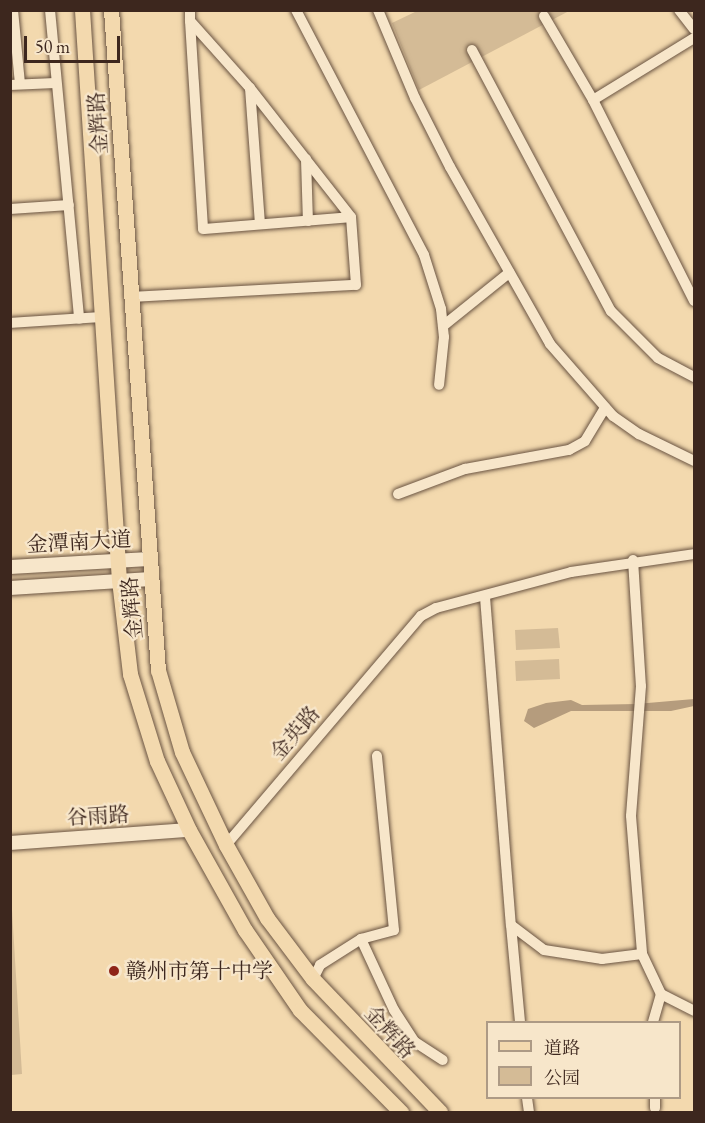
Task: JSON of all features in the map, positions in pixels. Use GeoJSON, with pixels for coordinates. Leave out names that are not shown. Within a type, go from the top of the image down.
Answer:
{"type":"FeatureCollection","features":[{"type":"Feature","properties":{"kind":"main road","name":"金辉路"},"geometry":{"type":"LineString","coordinates":[[82,10],[104,317],[119,580],[130,674],[157,761],[189,830],[245,930],[300,1010],[401,1113]]}},
{"type":"Feature","properties":{"kind":"main road","name":"金辉路"},"geometry":{"type":"LineString","coordinates":[[111,10],[149,559],[161,680],[182,752],[226,845],[267,918],[312,979],[440,1113]]}},
{"type":"Feature","properties":{"kind":"main road","name":"金潭南大道"},"geometry":{"type":"LineString","coordinates":[[10,567],[149,559]]}},
{"type":"Feature","properties":{"kind":"main road","name":"金潭南大道"},"geometry":{"type":"LineString","coordinates":[[10,588],[151,579]]}},
{"type":"Feature","properties":{"kind":"main road","name":"谷雨路"},"geometry":{"type":"LineString","coordinates":[[10,843],[189,830]]}},
{"type":"Feature","properties":{"kind":"street"},"geometry":{"type":"LineString","coordinates":[[13,10],[15,85],[55,82]]}},
{"type":"Feature","properties":{"kind":"street"},"geometry":{"type":"LineString","coordinates":[[50,10],[79,319]]}},
{"type":"Feature","properties":{"kind":"street"},"geometry":{"type":"LineString","coordinates":[[296,10],[424,255],[442,326],[439,385]]}},
{"type":"Feature","properties":{"kind":"street"},"geometry":{"type":"LineString","coordinates":[[378,10],[415,98],[550,344],[605,408],[639,434],[694,460]]}},
{"type":"Feature","properties":{"kind":"street"},"geometry":{"type":"LineString","coordinates":[[679,10],[694,29]]}},
{"type":"Feature","properties":{"kind":"street"},"geometry":{"type":"LineString","coordinates":[[190,16],[203,229],[351,217]]}},
{"type":"Feature","properties":{"kind":"street"},"geometry":{"type":"LineString","coordinates":[[131,297],[356,285],[351,217],[250,88],[190,16]]}},
{"type":"Feature","properties":{"kind":"street"},"geometry":{"type":"LineString","coordinates":[[544,16],[593,100],[694,301]]}},
{"type":"Feature","properties":{"kind":"street"},"geometry":{"type":"LineString","coordinates":[[593,100],[694,38]]}},
{"type":"Feature","properties":{"kind":"street"},"geometry":{"type":"LineString","coordinates":[[472,50],[611,311],[658,358],[694,374]]}},
{"type":"Feature","properties":{"kind":"street"},"geometry":{"type":"LineString","coordinates":[[250,88],[260,224]]}},
{"type":"Feature","properties":{"kind":"street"},"geometry":{"type":"LineString","coordinates":[[306,159],[308,221]]}},
{"type":"Feature","properties":{"kind":"street"},"geometry":{"type":"LineString","coordinates":[[10,209],[69,205]]}},
{"type":"Feature","properties":{"kind":"street"},"geometry":{"type":"LineString","coordinates":[[442,326],[509,273]]}},
{"type":"Feature","properties":{"kind":"street"},"geometry":{"type":"LineString","coordinates":[[10,323],[104,317]]}},
{"type":"Feature","properties":{"kind":"street"},"geometry":{"type":"LineString","coordinates":[[398,494],[465,469],[569,450],[585,441],[605,408]]}},
{"type":"Feature","properties":{"kind":"street","name":"金英路"},"geometry":{"type":"LineString","coordinates":[[226,845],[421,616],[436,608],[485,597],[571,572],[633,560],[694,554]]}},
{"type":"Feature","properties":{"kind":"street"},"geometry":{"type":"LineString","coordinates":[[633,560],[640,718],[631,816],[642,954],[661,994],[694,1011]]}},
{"type":"Feature","properties":{"kind":"street"},"geometry":{"type":"LineString","coordinates":[[485,597],[520,1021]]}},
{"type":"Feature","properties":{"kind":"street"},"geometry":{"type":"LineString","coordinates":[[312,979],[320,965],[361,939],[394,930],[377,756]]}},
{"type":"Feature","properties":{"kind":"street"},"geometry":{"type":"LineString","coordinates":[[511,925],[544,950],[602,959],[642,954]]}},
{"type":"Feature","properties":{"kind":"street"},"geometry":{"type":"LineString","coordinates":[[361,939],[394,1010],[415,1042],[444,1059]]}},
{"type":"Feature","properties":{"kind":"street"},"geometry":{"type":"LineString","coordinates":[[654,1021],[661,994]]}},
{"type":"Feature","properties":{"kind":"green space"},"geometry":{"type":"Polygon","coordinates":[[[417,11],[569,11],[419,90],[392,23],[417,11]]]}},
{"type":"Feature","properties":{"kind":"green space"},"geometry":{"type":"Polygon","coordinates":[[[558,628],[560,648],[516,650],[515,630],[558,628]]]}},
{"type":"Feature","properties":{"kind":"green space"},"geometry":{"type":"Polygon","coordinates":[[[559,659],[560,679],[516,681],[515,661],[559,659]]]}},
{"type":"Feature","properties":{"kind":"green space"},"geometry":{"type":"Polygon","coordinates":[[[11,894],[22,1074],[10,1075],[11,894]]]}},
{"type":"Feature","properties":{"kind":"shaded area"},"geometry":{"type":"Polygon","coordinates":[[[694,699],[694,706],[671,711],[571,711],[534,728],[524,721],[528,709],[546,703],[571,700],[582,705],[636,704],[694,699]]]}},
{"type":"Feature","properties":{"kind":"place","name":"赣州市第十中学"},"geometry":{"type":"Point","coordinates":[114,971]}}]}
